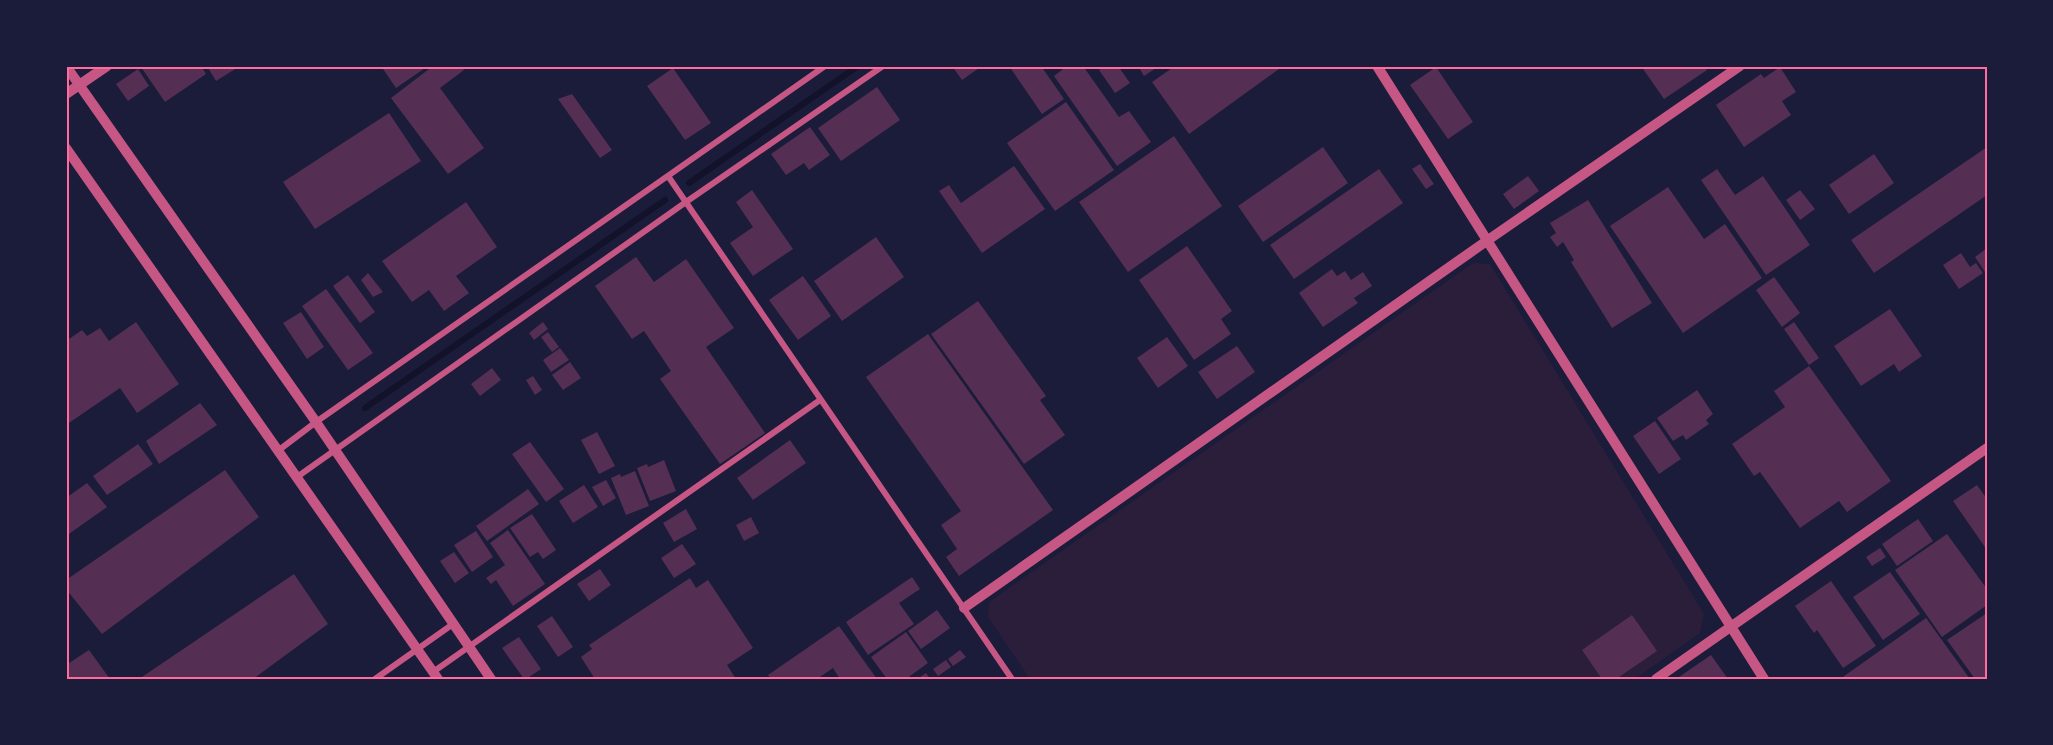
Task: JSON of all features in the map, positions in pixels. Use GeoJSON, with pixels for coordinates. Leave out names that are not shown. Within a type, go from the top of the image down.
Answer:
{"type":"FeatureCollection","features":[{"type":"Feature","properties":{"kind":"street"},"geometry":{"type":"LineString","coordinates":[[66,66],[335,449],[491,679]]}},
{"type":"Feature","properties":{"kind":"street"},"geometry":{"type":"LineString","coordinates":[[66,94],[107,66]]}},
{"type":"Feature","properties":{"kind":"street"},"geometry":{"type":"LineString","coordinates":[[279,450],[825,66]]}},
{"type":"Feature","properties":{"kind":"street"},"geometry":{"type":"LineString","coordinates":[[297,477],[883,66]]}},
{"type":"Feature","properties":{"kind":"street"},"geometry":{"type":"LineString","coordinates":[[1377,66],[1764,679]]}},
{"type":"Feature","properties":{"kind":"street"},"geometry":{"type":"LineString","coordinates":[[964,608],[1740,66]]}},
{"type":"Feature","properties":{"kind":"street"},"geometry":{"type":"LineString","coordinates":[[66,148],[436,675],[469,648],[820,400]]}},
{"type":"Feature","properties":{"kind":"street"},"geometry":{"type":"LineString","coordinates":[[668,176],[1012,679]]}},
{"type":"Feature","properties":{"kind":"street"},"geometry":{"type":"LineString","coordinates":[[1656,679],[1987,448]]}},
{"type":"Feature","properties":{"kind":"street"},"geometry":{"type":"LineString","coordinates":[[375,679],[453,624]]}},
{"type":"Feature","properties":{"kind":"shaded area"},"geometry":{"type":"Polygon","coordinates":[[[1473,263],[1490,264],[1704,614],[1700,633],[1635,679],[1030,679],[988,617],[989,602],[1473,263]]]}},
{"type":"Feature","properties":{"kind":"building"},"geometry":{"type":"Polygon","coordinates":[[[142,66],[201,66],[206,74],[165,102],[142,66]]]}},
{"type":"Feature","properties":{"kind":"building"},"geometry":{"type":"Polygon","coordinates":[[[207,66],[240,66],[216,81],[207,66]]]}},
{"type":"Feature","properties":{"kind":"building"},"geometry":{"type":"Polygon","coordinates":[[[381,66],[428,66],[396,88],[381,66]]]}},
{"type":"Feature","properties":{"kind":"building"},"geometry":{"type":"Polygon","coordinates":[[[433,66],[461,66],[464,70],[440,88],[484,148],[448,174],[391,98],[433,66]]]}},
{"type":"Feature","properties":{"kind":"building"},"geometry":{"type":"Polygon","coordinates":[[[952,66],[982,66],[962,80],[952,66]]]}},
{"type":"Feature","properties":{"kind":"building"},"geometry":{"type":"Polygon","coordinates":[[[1009,66],[1041,66],[1064,99],[1042,114],[1009,66]]]}},
{"type":"Feature","properties":{"kind":"building"},"geometry":{"type":"Polygon","coordinates":[[[1067,66],[1083,66],[1119,117],[1129,111],[1151,142],[1117,166],[1054,76],[1067,66]]]}},
{"type":"Feature","properties":{"kind":"building"},"geometry":{"type":"Polygon","coordinates":[[[1105,66],[1118,66],[1130,83],[1115,93],[1099,70],[1105,66]]]}},
{"type":"Feature","properties":{"kind":"building"},"geometry":{"type":"Polygon","coordinates":[[[1138,66],[1159,66],[1144,76],[1138,66]]]}},
{"type":"Feature","properties":{"kind":"building"},"geometry":{"type":"Polygon","coordinates":[[[1175,66],[1283,66],[1189,134],[1152,82],[1175,66]]]}},
{"type":"Feature","properties":{"kind":"building"},"geometry":{"type":"Polygon","coordinates":[[[1641,66],[1704,66],[1707,70],[1664,99],[1641,66]]]}},
{"type":"Feature","properties":{"kind":"building"},"geometry":{"type":"Polygon","coordinates":[[[1436,67],[1473,122],[1448,139],[1410,85],[1436,67]]]}},
{"type":"Feature","properties":{"kind":"building"},"geometry":{"type":"Polygon","coordinates":[[[1780,67],[1796,92],[1782,101],[1791,115],[1744,147],[1716,105],[1761,74],[1764,78],[1780,67]]]}},
{"type":"Feature","properties":{"kind":"building"},"geometry":{"type":"Polygon","coordinates":[[[673,68],[711,123],[685,140],[647,86],[673,68]]]}},
{"type":"Feature","properties":{"kind":"building"},"geometry":{"type":"Polygon","coordinates":[[[138,69],[149,86],[128,101],[116,84],[138,69]]]}},
{"type":"Feature","properties":{"kind":"building"},"geometry":{"type":"Polygon","coordinates":[[[877,87],[900,120],[841,161],[818,128],[877,87]]]}},
{"type":"Feature","properties":{"kind":"building"},"geometry":{"type":"Polygon","coordinates":[[[572,94],[612,150],[600,158],[558,99],[572,94]]]}},
{"type":"Feature","properties":{"kind":"building"},"geometry":{"type":"Polygon","coordinates":[[[1066,102],[1114,170],[1055,211],[1007,143],[1066,102]]]}},
{"type":"Feature","properties":{"kind":"building"},"geometry":{"type":"Polygon","coordinates":[[[389,113],[421,161],[315,229],[283,182],[389,113]]]}},
{"type":"Feature","properties":{"kind":"building"},"geometry":{"type":"Polygon","coordinates":[[[810,127],[830,155],[809,170],[804,163],[786,175],[771,154],[810,127]]]}},
{"type":"Feature","properties":{"kind":"building"},"geometry":{"type":"Polygon","coordinates":[[[1174,136],[1222,206],[1128,272],[1079,202],[1174,136]]]}},
{"type":"Feature","properties":{"kind":"building"},"geometry":{"type":"Polygon","coordinates":[[[1323,147],[1348,183],[1263,242],[1238,206],[1323,147]]]}},
{"type":"Feature","properties":{"kind":"building"},"geometry":{"type":"Polygon","coordinates":[[[1987,147],[1987,195],[1874,273],[1851,240],[1987,147]]]}},
{"type":"Feature","properties":{"kind":"building"},"geometry":{"type":"Polygon","coordinates":[[[1874,154],[1894,183],[1849,214],[1829,185],[1874,154]]]}},
{"type":"Feature","properties":{"kind":"building"},"geometry":{"type":"Polygon","coordinates":[[[1420,164],[1434,184],[1426,189],[1412,169],[1420,164]]]}},
{"type":"Feature","properties":{"kind":"building"},"geometry":{"type":"Polygon","coordinates":[[[1014,166],[1045,209],[982,253],[939,191],[949,185],[961,203],[1014,166]]]}},
{"type":"Feature","properties":{"kind":"building"},"geometry":{"type":"Polygon","coordinates":[[[1379,169],[1403,203],[1294,279],[1270,245],[1379,169]]]}},
{"type":"Feature","properties":{"kind":"building"},"geometry":{"type":"Polygon","coordinates":[[[1717,169],[1735,195],[1763,176],[1810,245],[1766,275],[1701,180],[1717,169]]]}},
{"type":"Feature","properties":{"kind":"building"},"geometry":{"type":"Polygon","coordinates":[[[1528,176],[1539,191],[1514,209],[1503,194],[1528,176]]]}},
{"type":"Feature","properties":{"kind":"building"},"geometry":{"type":"Polygon","coordinates":[[[1668,187],[1704,239],[1725,224],[1762,278],[1683,333],[1610,226],[1668,187]]]}},
{"type":"Feature","properties":{"kind":"building"},"geometry":{"type":"Polygon","coordinates":[[[752,190],[793,249],[753,276],[730,243],[753,227],[736,202],[752,190]]]}},
{"type":"Feature","properties":{"kind":"building"},"geometry":{"type":"Polygon","coordinates":[[[1800,190],[1815,209],[1800,220],[1786,200],[1800,190]]]}},
{"type":"Feature","properties":{"kind":"building"},"geometry":{"type":"Polygon","coordinates":[[[1588,200],[1652,303],[1612,328],[1571,262],[1574,260],[1563,242],[1557,247],[1550,237],[1556,233],[1550,223],[1588,200]]]}},
{"type":"Feature","properties":{"kind":"building"},"geometry":{"type":"Polygon","coordinates":[[[466,202],[497,247],[456,276],[469,293],[444,311],[429,290],[412,302],[382,261],[466,202]]]}},
{"type":"Feature","properties":{"kind":"building"},"geometry":{"type":"Polygon","coordinates":[[[876,237],[904,277],[842,321],[814,281],[876,237]]]}},
{"type":"Feature","properties":{"kind":"building"},"geometry":{"type":"Polygon","coordinates":[[[1187,246],[1232,311],[1221,319],[1231,334],[1194,360],[1139,280],[1187,246]]]}},
{"type":"Feature","properties":{"kind":"building"},"geometry":{"type":"Polygon","coordinates":[[[1987,248],[1987,275],[1975,257],[1987,248]]]}},
{"type":"Feature","properties":{"kind":"building"},"geometry":{"type":"Polygon","coordinates":[[[1961,253],[1970,267],[1976,263],[1983,273],[1959,289],[1943,265],[1961,253]]]}},
{"type":"Feature","properties":{"kind":"building"},"geometry":{"type":"Polygon","coordinates":[[[636,257],[654,282],[686,259],[734,328],[706,347],[765,433],[720,464],[660,379],[671,371],[644,331],[632,339],[595,286],[636,257]]]}},
{"type":"Feature","properties":{"kind":"building"},"geometry":{"type":"Polygon","coordinates":[[[1332,269],[1337,276],[1345,271],[1351,280],[1363,272],[1372,286],[1354,298],[1358,303],[1323,327],[1299,293],[1332,269]]]}},
{"type":"Feature","properties":{"kind":"building"},"geometry":{"type":"Polygon","coordinates":[[[368,273],[383,292],[373,297],[361,280],[368,273]]]}},
{"type":"Feature","properties":{"kind":"building"},"geometry":{"type":"Polygon","coordinates":[[[348,275],[375,312],[360,323],[333,286],[348,275]]]}},
{"type":"Feature","properties":{"kind":"building"},"geometry":{"type":"Polygon","coordinates":[[[803,276],[831,316],[798,340],[769,300],[803,276]]]}},
{"type":"Feature","properties":{"kind":"building"},"geometry":{"type":"Polygon","coordinates":[[[1774,277],[1800,313],[1782,327],[1756,290],[1774,277]]]}},
{"type":"Feature","properties":{"kind":"building"},"geometry":{"type":"Polygon","coordinates":[[[326,289],[373,353],[348,370],[302,306],[326,289]]]}},
{"type":"Feature","properties":{"kind":"building"},"geometry":{"type":"Polygon","coordinates":[[[978,301],[1046,396],[1040,400],[1065,435],[1024,464],[931,334],[978,301]]]}},
{"type":"Feature","properties":{"kind":"building"},"geometry":{"type":"Polygon","coordinates":[[[1890,309],[1922,356],[1899,372],[1894,364],[1861,386],[1834,346],[1890,309]]]}},
{"type":"Feature","properties":{"kind":"building"},"geometry":{"type":"Polygon","coordinates":[[[301,312],[324,347],[307,359],[283,323],[301,312]]]}},
{"type":"Feature","properties":{"kind":"building"},"geometry":{"type":"Polygon","coordinates":[[[136,322],[179,384],[137,413],[120,388],[66,425],[66,341],[82,330],[87,336],[100,328],[109,341],[136,322]]]}},
{"type":"Feature","properties":{"kind":"building"},"geometry":{"type":"Polygon","coordinates":[[[543,322],[548,329],[534,340],[529,333],[543,322]]]}},
{"type":"Feature","properties":{"kind":"building"},"geometry":{"type":"Polygon","coordinates":[[[1794,322],[1819,358],[1809,365],[1784,329],[1794,322]]]}},
{"type":"Feature","properties":{"kind":"building"},"geometry":{"type":"Polygon","coordinates":[[[548,332],[559,347],[552,352],[541,337],[548,332]]]}},
{"type":"Feature","properties":{"kind":"building"},"geometry":{"type":"Polygon","coordinates":[[[928,334],[1053,510],[959,576],[946,557],[957,549],[941,525],[961,511],[866,377],[928,334]]]}},
{"type":"Feature","properties":{"kind":"building"},"geometry":{"type":"Polygon","coordinates":[[[1167,337],[1188,366],[1158,388],[1137,358],[1167,337]]]}},
{"type":"Feature","properties":{"kind":"building"},"geometry":{"type":"Polygon","coordinates":[[[1237,346],[1255,372],[1217,399],[1198,372],[1237,346]]]}},
{"type":"Feature","properties":{"kind":"building"},"geometry":{"type":"Polygon","coordinates":[[[560,348],[569,360],[551,372],[543,360],[560,348]]]}},
{"type":"Feature","properties":{"kind":"building"},"geometry":{"type":"Polygon","coordinates":[[[570,362],[581,378],[563,390],[552,375],[570,362]]]}},
{"type":"Feature","properties":{"kind":"building"},"geometry":{"type":"Polygon","coordinates":[[[1809,366],[1891,481],[1847,512],[1839,501],[1800,528],[1760,472],[1754,476],[1732,444],[1785,407],[1774,391],[1809,366]]]}},
{"type":"Feature","properties":{"kind":"building"},"geometry":{"type":"Polygon","coordinates":[[[492,368],[501,380],[480,396],[471,384],[492,368]]]}},
{"type":"Feature","properties":{"kind":"building"},"geometry":{"type":"Polygon","coordinates":[[[533,376],[542,390],[535,395],[526,380],[533,376]]]}},
{"type":"Feature","properties":{"kind":"building"},"geometry":{"type":"Polygon","coordinates":[[[1697,390],[1713,414],[1706,420],[1709,424],[1686,440],[1683,435],[1673,441],[1657,418],[1697,390]]]}},
{"type":"Feature","properties":{"kind":"building"},"geometry":{"type":"Polygon","coordinates":[[[200,403],[217,425],[159,464],[146,441],[200,403]]]}},
{"type":"Feature","properties":{"kind":"building"},"geometry":{"type":"Polygon","coordinates":[[[1655,421],[1681,459],[1659,474],[1633,436],[1655,421]]]}},
{"type":"Feature","properties":{"kind":"building"},"geometry":{"type":"Polygon","coordinates":[[[597,432],[615,466],[599,474],[581,440],[597,432]]]}},
{"type":"Feature","properties":{"kind":"building"},"geometry":{"type":"Polygon","coordinates":[[[790,440],[806,463],[753,500],[737,478],[790,440]]]}},
{"type":"Feature","properties":{"kind":"building"},"geometry":{"type":"Polygon","coordinates":[[[530,442],[564,489],[546,502],[512,454],[530,442]]]}},
{"type":"Feature","properties":{"kind":"building"},"geometry":{"type":"Polygon","coordinates":[[[138,444],[153,464],[107,495],[93,476],[138,444]]]}},
{"type":"Feature","properties":{"kind":"building"},"geometry":{"type":"Polygon","coordinates":[[[664,460],[676,491],[650,501],[637,468],[647,464],[648,467],[664,460]]]}},
{"type":"Feature","properties":{"kind":"building"},"geometry":{"type":"Polygon","coordinates":[[[225,470],[259,517],[102,634],[66,589],[66,580],[225,470]]]}},
{"type":"Feature","properties":{"kind":"building"},"geometry":{"type":"Polygon","coordinates":[[[635,471],[649,506],[626,515],[611,478],[620,474],[621,477],[635,471]]]}},
{"type":"Feature","properties":{"kind":"building"},"geometry":{"type":"Polygon","coordinates":[[[606,480],[616,498],[603,506],[592,487],[606,480]]]}},
{"type":"Feature","properties":{"kind":"building"},"geometry":{"type":"Polygon","coordinates":[[[87,483],[107,507],[66,536],[66,498],[87,483]]]}},
{"type":"Feature","properties":{"kind":"building"},"geometry":{"type":"Polygon","coordinates":[[[584,485],[598,507],[573,523],[559,501],[584,485]]]}},
{"type":"Feature","properties":{"kind":"building"},"geometry":{"type":"Polygon","coordinates":[[[1977,485],[1987,499],[1987,550],[1953,501],[1977,485]]]}},
{"type":"Feature","properties":{"kind":"building"},"geometry":{"type":"Polygon","coordinates":[[[528,489],[539,504],[487,541],[476,526],[528,489]]]}},
{"type":"Feature","properties":{"kind":"building"},"geometry":{"type":"Polygon","coordinates":[[[686,509],[697,529],[674,542],[663,523],[686,509]]]}},
{"type":"Feature","properties":{"kind":"building"},"geometry":{"type":"Polygon","coordinates":[[[532,514],[556,550],[543,559],[538,552],[530,557],[510,528],[532,514]]]}},
{"type":"Feature","properties":{"kind":"building"},"geometry":{"type":"Polygon","coordinates":[[[751,517],[759,533],[744,541],[736,525],[751,517]]]}},
{"type":"Feature","properties":{"kind":"building"},"geometry":{"type":"Polygon","coordinates":[[[1918,519],[1933,541],[1897,566],[1882,544],[1918,519]]]}},
{"type":"Feature","properties":{"kind":"building"},"geometry":{"type":"Polygon","coordinates":[[[508,530],[545,584],[513,606],[496,580],[491,584],[486,578],[505,565],[490,543],[508,530]]]}},
{"type":"Feature","properties":{"kind":"building"},"geometry":{"type":"Polygon","coordinates":[[[476,531],[493,557],[472,572],[454,545],[476,531]]]}},
{"type":"Feature","properties":{"kind":"building"},"geometry":{"type":"Polygon","coordinates":[[[1947,534],[1987,589],[1987,605],[1942,637],[1895,570],[1947,534]]]}},
{"type":"Feature","properties":{"kind":"building"},"geometry":{"type":"Polygon","coordinates":[[[682,544],[696,564],[674,578],[661,558],[682,544]]]}},
{"type":"Feature","properties":{"kind":"building"},"geometry":{"type":"Polygon","coordinates":[[[1880,548],[1886,557],[1872,566],[1866,557],[1880,548]]]}},
{"type":"Feature","properties":{"kind":"building"},"geometry":{"type":"Polygon","coordinates":[[[454,552],[469,573],[455,583],[440,561],[454,552]]]}},
{"type":"Feature","properties":{"kind":"building"},"geometry":{"type":"Polygon","coordinates":[[[600,569],[611,585],[589,601],[577,584],[600,569]]]}},
{"type":"Feature","properties":{"kind":"building"},"geometry":{"type":"Polygon","coordinates":[[[1890,572],[1920,614],[1883,640],[1853,597],[1890,572]]]}},
{"type":"Feature","properties":{"kind":"building"},"geometry":{"type":"Polygon","coordinates":[[[294,574],[328,624],[253,679],[139,679],[294,574]]]}},
{"type":"Feature","properties":{"kind":"building"},"geometry":{"type":"Polygon","coordinates":[[[912,577],[920,589],[899,603],[914,624],[868,655],[846,622],[912,577]]]}},
{"type":"Feature","properties":{"kind":"building"},"geometry":{"type":"Polygon","coordinates":[[[690,578],[696,588],[708,580],[753,648],[727,665],[736,679],[595,679],[581,657],[592,649],[589,645],[690,578]]]}},
{"type":"Feature","properties":{"kind":"building"},"geometry":{"type":"Polygon","coordinates":[[[1831,581],[1876,646],[1843,668],[1817,630],[1814,633],[1795,606],[1831,581]]]}},
{"type":"Feature","properties":{"kind":"building"},"geometry":{"type":"Polygon","coordinates":[[[937,610],[950,628],[921,649],[908,631],[937,610]]]}},
{"type":"Feature","properties":{"kind":"building"},"geometry":{"type":"Polygon","coordinates":[[[1987,613],[1987,679],[1975,679],[1947,640],[1987,613]]]}},
{"type":"Feature","properties":{"kind":"building"},"geometry":{"type":"Polygon","coordinates":[[[1632,615],[1657,651],[1616,679],[1602,679],[1582,650],[1632,615]]]}},
{"type":"Feature","properties":{"kind":"building"},"geometry":{"type":"Polygon","coordinates":[[[552,616],[573,647],[558,657],[537,626],[552,616]]]}},
{"type":"Feature","properties":{"kind":"building"},"geometry":{"type":"Polygon","coordinates":[[[1926,618],[1970,679],[1840,679],[1926,618]]]}},
{"type":"Feature","properties":{"kind":"building"},"geometry":{"type":"Polygon","coordinates":[[[839,626],[877,679],[840,679],[833,668],[817,679],[771,679],[768,675],[839,626]]]}},
{"type":"Feature","properties":{"kind":"building"},"geometry":{"type":"Polygon","coordinates":[[[906,632],[928,663],[906,679],[887,679],[871,657],[906,632]]]}},
{"type":"Feature","properties":{"kind":"building"},"geometry":{"type":"Polygon","coordinates":[[[519,637],[541,669],[526,679],[502,648],[519,637]]]}},
{"type":"Feature","properties":{"kind":"building"},"geometry":{"type":"Polygon","coordinates":[[[89,650],[110,679],[66,679],[66,665],[89,650]]]}},
{"type":"Feature","properties":{"kind":"building"},"geometry":{"type":"Polygon","coordinates":[[[960,650],[966,657],[953,666],[948,659],[960,650]]]}},
{"type":"Feature","properties":{"kind":"building"},"geometry":{"type":"Polygon","coordinates":[[[1711,655],[1728,679],[1676,679],[1711,655]]]}},
{"type":"Feature","properties":{"kind":"building"},"geometry":{"type":"Polygon","coordinates":[[[946,660],[951,667],[938,676],[933,669],[946,660]]]}},
{"type":"Feature","properties":{"kind":"building"},"geometry":{"type":"Polygon","coordinates":[[[926,673],[930,679],[917,679],[926,673]]]}},
{"type":"Feature","properties":{"kind":"waterway"},"geometry":{"type":"LineString","coordinates":[[689,183],[858,66]]}},
{"type":"Feature","properties":{"kind":"waterway"},"geometry":{"type":"LineString","coordinates":[[365,408],[665,200]]}}]}
